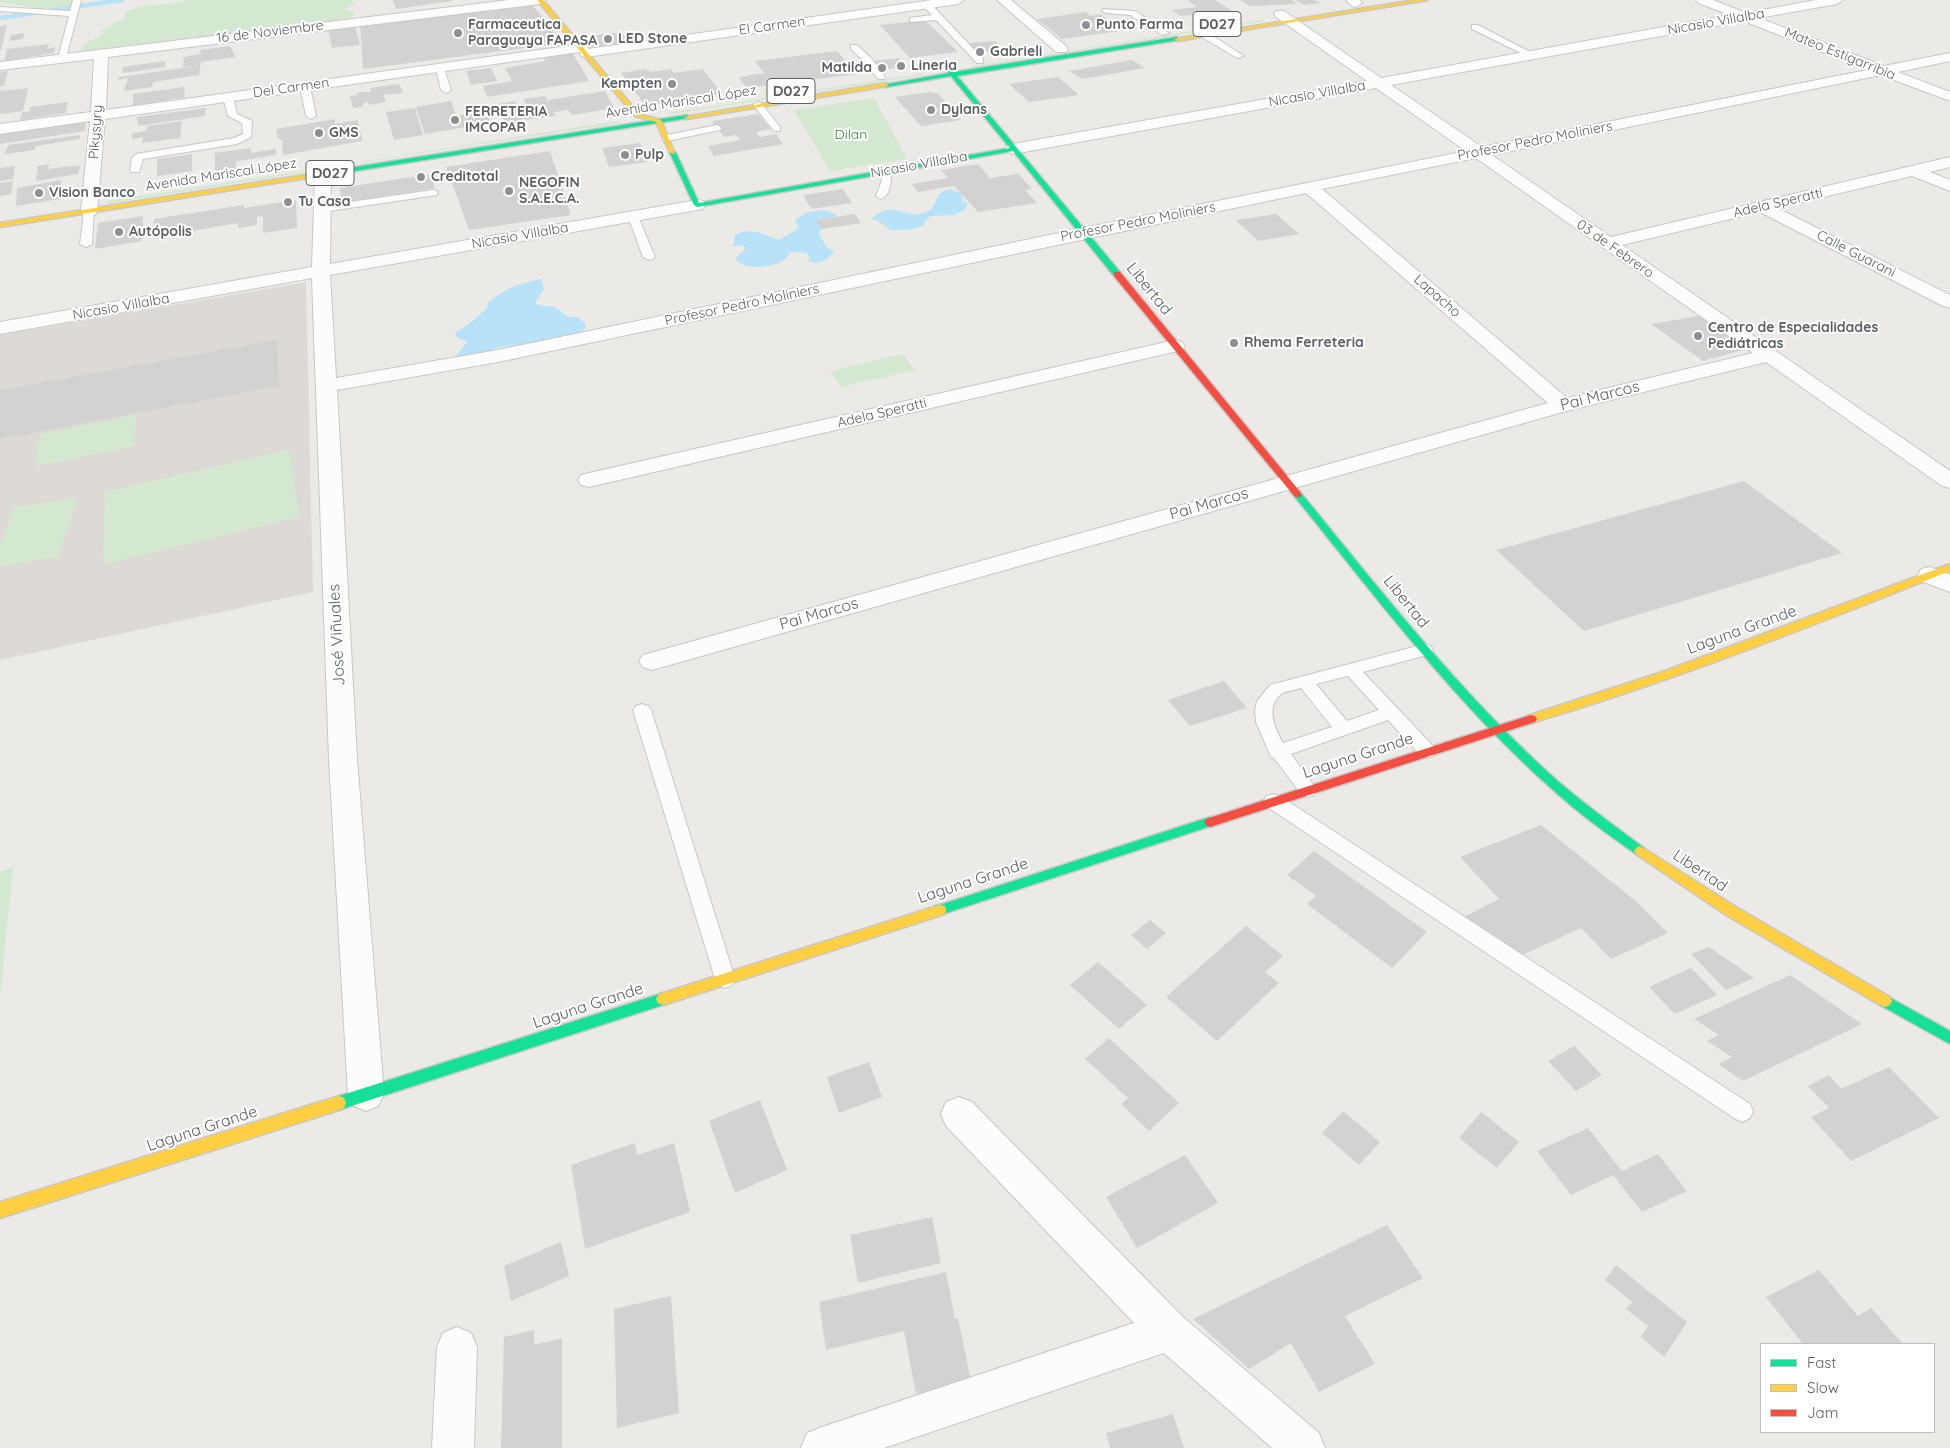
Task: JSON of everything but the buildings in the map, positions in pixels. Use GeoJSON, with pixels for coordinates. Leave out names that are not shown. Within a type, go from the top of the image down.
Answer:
{"type":"FeatureCollection","features":[{"type":"Feature","properties":{"kind":"main road"},"geometry":{"type":"LineString","coordinates":[[540,0],[639,116],[659,121],[697,205]]}},
{"type":"Feature","properties":{"kind":"main road","name":"Avenida Mariscal López"},"geometry":{"type":"LineString","coordinates":[[0,214],[90,205],[323,174],[700,115],[949,70],[1205,35],[1354,1],[1373,0]]}},
{"type":"Feature","properties":{"kind":"main road","name":"Avenida Mariscal López"},"geometry":{"type":"LineString","coordinates":[[0,225],[90,205],[881,76],[949,70],[980,61],[1165,32],[1425,0]]}},
{"type":"Feature","properties":{"kind":"main road","name":"Libertad"},"geometry":{"type":"LineString","coordinates":[[949,70],[1424,650],[1496,729],[1604,826],[1711,900],[1948,1034]]}},
{"type":"Feature","properties":{"kind":"main road","name":"Nicasio Villalba"},"geometry":{"type":"LineString","coordinates":[[697,205],[1013,148]]}},
{"type":"Feature","properties":{"kind":"main road","name":"Laguna Grande"},"geometry":{"type":"LineString","coordinates":[[0,1210],[366,1095],[1670,674],[1943,575]]}},
{"type":"Feature","properties":{"kind":"street","name":"16 de Noviembre"},"geometry":{"type":"LineString","coordinates":[[0,66],[540,0]]}},
{"type":"Feature","properties":{"kind":"street"},"geometry":{"type":"LineString","coordinates":[[840,0],[853,14]]}},
{"type":"Feature","properties":{"kind":"street","name":"El Carmen"},"geometry":{"type":"LineString","coordinates":[[584,50],[958,0]]}},
{"type":"Feature","properties":{"kind":"street"},"geometry":{"type":"LineString","coordinates":[[1003,0],[1061,49]]}},
{"type":"Feature","properties":{"kind":"street","name":"Mateo Estigarribia"},"geometry":{"type":"LineString","coordinates":[[1702,0],[1950,97]]}},
{"type":"Feature","properties":{"kind":"street","name":"Nicasio Villalba"},"geometry":{"type":"LineString","coordinates":[[1013,148],[1837,0]]}},
{"type":"Feature","properties":{"kind":"street"},"geometry":{"type":"LineString","coordinates":[[361,7],[368,20]]}},
{"type":"Feature","properties":{"kind":"street","name":"03 de Febrero"},"geometry":{"type":"LineString","coordinates":[[1285,18],[1950,481]]}},
{"type":"Feature","properties":{"kind":"street","name":"Del Carmen"},"geometry":{"type":"LineString","coordinates":[[0,129],[305,86],[584,50]]}},
{"type":"Feature","properties":{"kind":"street","name":"Pikysyry"},"geometry":{"type":"LineString","coordinates":[[90,205],[101,53]]}},
{"type":"Feature","properties":{"kind":"street","name":"Profesor Pedro Moliniers"},"geometry":{"type":"LineString","coordinates":[[326,386],[498,356],[1083,233],[1950,58]]}},
{"type":"Feature","properties":{"kind":"street","name":"Adela Speratti"},"geometry":{"type":"LineString","coordinates":[[1606,243],[1950,162]]}},
{"type":"Feature","properties":{"kind":"street"},"geometry":{"type":"LineString","coordinates":[[1916,170],[1950,186]]}},
{"type":"Feature","properties":{"kind":"street","name":"José Viñuales"},"geometry":{"type":"LineString","coordinates":[[323,174],[321,271],[343,759],[366,1095]]}},
{"type":"Feature","properties":{"kind":"street","name":"Lapacho"},"geometry":{"type":"LineString","coordinates":[[1311,188],[1562,405]]}},
{"type":"Feature","properties":{"kind":"street","name":"Nicasio Villalba"},"geometry":{"type":"LineString","coordinates":[[0,328],[697,205]]}},
{"type":"Feature","properties":{"kind":"street","name":"Calle Guarani"},"geometry":{"type":"LineString","coordinates":[[1763,207],[1950,302]]}},
{"type":"Feature","properties":{"kind":"street","name":"Adela Speratti"},"geometry":{"type":"LineString","coordinates":[[589,480],[1175,346]]}},
{"type":"Feature","properties":{"kind":"street","name":"Pai Marcos"},"geometry":{"type":"LineString","coordinates":[[652,661],[1562,405],[1768,355]]}},
{"type":"Feature","properties":{"kind":"street"},"geometry":{"type":"LineString","coordinates":[[959,1114],[1169,1331],[1304,1448]]}},
{"type":"Feature","properties":{"kind":"street"},"geometry":{"type":"LineString","coordinates":[[822,1448],[1169,1331]]}},
{"type":"Feature","properties":{"kind":"street"},"geometry":{"type":"LineString","coordinates":[[453,1448],[457,1347]]}},
{"type":"Feature","properties":{"kind":"lane"},"geometry":{"type":"LineString","coordinates":[[62,58],[77,0]]}},
{"type":"Feature","properties":{"kind":"lane"},"geometry":{"type":"LineString","coordinates":[[926,4],[980,61]]}},
{"type":"Feature","properties":{"kind":"lane"},"geometry":{"type":"LineString","coordinates":[[0,9],[73,14]]}},
{"type":"Feature","properties":{"kind":"lane"},"geometry":{"type":"LineString","coordinates":[[1106,11],[1132,13],[1165,32]]}},
{"type":"Feature","properties":{"kind":"lane"},"geometry":{"type":"LineString","coordinates":[[914,20],[938,17]]}},
{"type":"Feature","properties":{"kind":"lane"},"geometry":{"type":"LineString","coordinates":[[1475,27],[1532,56]]}},
{"type":"Feature","properties":{"kind":"lane"},"geometry":{"type":"LineString","coordinates":[[1205,35],[1240,56]]}},
{"type":"Feature","properties":{"kind":"lane"},"geometry":{"type":"LineString","coordinates":[[854,47],[881,76]]}},
{"type":"Feature","properties":{"kind":"lane"},"geometry":{"type":"LineString","coordinates":[[440,68],[446,90]]}},
{"type":"Feature","properties":{"kind":"lane"},"geometry":{"type":"LineString","coordinates":[[305,86],[311,116]]}},
{"type":"Feature","properties":{"kind":"lane"},"geometry":{"type":"LineString","coordinates":[[136,170],[137,158],[140,156],[244,138],[248,135],[247,121],[233,116],[228,97]]}},
{"type":"Feature","properties":{"kind":"lane"},"geometry":{"type":"LineString","coordinates":[[758,105],[765,119],[778,129]]}},
{"type":"Feature","properties":{"kind":"lane"},"geometry":{"type":"LineString","coordinates":[[667,138],[714,129],[700,115]]}},
{"type":"Feature","properties":{"kind":"lane"},"geometry":{"type":"LineString","coordinates":[[880,196],[887,180],[885,171]]}},
{"type":"Feature","properties":{"kind":"lane"},"geometry":{"type":"LineString","coordinates":[[322,209],[433,193]]}},
{"type":"Feature","properties":{"kind":"lane"},"geometry":{"type":"LineString","coordinates":[[86,244],[90,205]]}},
{"type":"Feature","properties":{"kind":"lane"},"geometry":{"type":"LineString","coordinates":[[633,216],[648,256]]}},
{"type":"Feature","properties":{"kind":"lane"},"geometry":{"type":"LineString","coordinates":[[1308,790],[1277,752],[1264,716],[1265,702],[1276,689],[1424,650]]}},
{"type":"Feature","properties":{"kind":"lane"},"geometry":{"type":"LineString","coordinates":[[1351,669],[1427,751]]}},
{"type":"Feature","properties":{"kind":"lane"},"geometry":{"type":"LineString","coordinates":[[1305,682],[1343,728]]}},
{"type":"Feature","properties":{"kind":"lane"},"geometry":{"type":"LineString","coordinates":[[642,710],[725,978]]}},
{"type":"Feature","properties":{"kind":"lane"},"geometry":{"type":"LineString","coordinates":[[1277,752],[1391,713]]}},
{"type":"Feature","properties":{"kind":"lane"},"geometry":{"type":"LineString","coordinates":[[1273,801],[1742,1111]]}},
{"type":"Feature","properties":{"kind":"shaded area"},"geometry":{"type":"Polygon","coordinates":[[[306,282],[313,592],[0,660],[0,335],[306,282]]]}},
{"type":"Feature","properties":{"kind":"green space"},"geometry":{"type":"Polygon","coordinates":[[[0,0],[81,0],[82,3],[72,6],[41,8],[0,2],[0,0]]]}},
{"type":"Feature","properties":{"kind":"green space"},"geometry":{"type":"Polygon","coordinates":[[[188,0],[351,0],[356,3],[345,9],[355,13],[352,17],[329,22],[256,29],[237,36],[220,38],[191,37],[169,43],[136,44],[89,52],[80,50],[88,42],[103,34],[102,30],[125,18],[125,12],[140,7],[188,0]]]}},
{"type":"Feature","properties":{"kind":"green space"},"geometry":{"type":"Polygon","coordinates":[[[1266,21],[971,67],[971,66],[1266,21]]]}},
{"type":"Feature","properties":{"kind":"green space"},"geometry":{"type":"Polygon","coordinates":[[[920,74],[924,75],[666,115],[668,113],[920,74]]]}},
{"type":"Feature","properties":{"kind":"green space","name":"Dilan"},"geometry":{"type":"Polygon","coordinates":[[[874,98],[907,159],[830,171],[794,110],[874,98]]]}},
{"type":"Feature","properties":{"kind":"green space"},"geometry":{"type":"Polygon","coordinates":[[[617,121],[620,123],[337,166],[340,165],[617,121]]]}},
{"type":"Feature","properties":{"kind":"green space"},"geometry":{"type":"Polygon","coordinates":[[[311,171],[105,204],[108,201],[311,171]]]}},
{"type":"Feature","properties":{"kind":"green space"},"geometry":{"type":"Polygon","coordinates":[[[903,354],[915,370],[841,387],[830,371],[903,354]]]}},
{"type":"Feature","properties":{"kind":"green space"},"geometry":{"type":"Polygon","coordinates":[[[136,415],[134,446],[36,466],[40,434],[136,415]]]}},
{"type":"Feature","properties":{"kind":"green space"},"geometry":{"type":"Polygon","coordinates":[[[289,450],[299,517],[103,564],[105,492],[289,450]]]}},
{"type":"Feature","properties":{"kind":"green space"},"geometry":{"type":"Polygon","coordinates":[[[78,498],[57,557],[0,566],[0,544],[15,507],[78,498]]]}},
{"type":"Feature","properties":{"kind":"green space"},"geometry":{"type":"Polygon","coordinates":[[[13,868],[0,999],[0,872],[13,868]]]}},
{"type":"Feature","properties":{"kind":"water"},"geometry":{"type":"Polygon","coordinates":[[[950,189],[962,194],[962,201],[968,203],[965,210],[954,215],[930,216],[922,226],[907,230],[891,230],[878,221],[871,219],[879,213],[893,209],[911,214],[926,212],[933,206],[941,193],[950,189]]]}},
{"type":"Feature","properties":{"kind":"water"},"geometry":{"type":"Polygon","coordinates":[[[824,210],[835,214],[836,218],[819,234],[827,248],[834,251],[822,261],[815,263],[808,261],[810,257],[806,253],[790,252],[785,259],[767,266],[752,267],[739,263],[735,259],[746,248],[741,245],[732,246],[735,235],[741,232],[752,231],[779,240],[799,228],[795,221],[801,216],[808,212],[824,210]]]}},
{"type":"Feature","properties":{"kind":"water"},"geometry":{"type":"Polygon","coordinates":[[[541,279],[544,289],[535,302],[538,305],[555,307],[568,317],[577,317],[586,324],[581,333],[561,337],[536,347],[519,345],[499,347],[483,354],[462,359],[456,356],[467,342],[455,336],[456,332],[469,324],[487,308],[487,303],[512,287],[541,279]]]}},
{"type":"Feature","properties":{"kind":"waterway"},"geometry":{"type":"LineString","coordinates":[[0,18],[122,0]]}},
{"type":"Feature","properties":{"kind":"traffic: fast"},"geometry":{"type":"LineString","coordinates":[[886,85],[1177,39]]}},
{"type":"Feature","properties":{"kind":"traffic: fast"},"geometry":{"type":"LineString","coordinates":[[946,66],[1117,274]]}},
{"type":"Feature","properties":{"kind":"traffic: fast"},"geometry":{"type":"LineString","coordinates":[[336,172],[687,117]]}},
{"type":"Feature","properties":{"kind":"traffic: fast"},"geometry":{"type":"LineString","coordinates":[[673,153],[697,205],[1013,149]]}},
{"type":"Feature","properties":{"kind":"traffic: fast"},"geometry":{"type":"LineString","coordinates":[[1298,495],[1390,608],[1487,718],[1556,786],[1640,851]]}},
{"type":"Feature","properties":{"kind":"traffic: fast"},"geometry":{"type":"LineString","coordinates":[[940,910],[1210,822]]}},
{"type":"Feature","properties":{"kind":"traffic: fast"},"geometry":{"type":"LineString","coordinates":[[339,1103],[663,999]]}},
{"type":"Feature","properties":{"kind":"traffic: fast"},"geometry":{"type":"LineString","coordinates":[[1885,1001],[1950,1038]]}},
{"type":"Feature","properties":{"kind":"traffic: slow"},"geometry":{"type":"LineString","coordinates":[[540,0],[637,115],[659,121],[673,153]]}},
{"type":"Feature","properties":{"kind":"traffic: slow"},"geometry":{"type":"LineString","coordinates":[[1177,39],[1425,0]]}},
{"type":"Feature","properties":{"kind":"traffic: slow"},"geometry":{"type":"LineString","coordinates":[[687,117],[886,85]]}},
{"type":"Feature","properties":{"kind":"traffic: slow"},"geometry":{"type":"LineString","coordinates":[[0,225],[336,172]]}},
{"type":"Feature","properties":{"kind":"traffic: slow"},"geometry":{"type":"LineString","coordinates":[[1531,719],[1669,674],[1860,603],[1950,567]]}},
{"type":"Feature","properties":{"kind":"traffic: slow"},"geometry":{"type":"LineString","coordinates":[[1640,851],[1731,911],[1885,1001]]}},
{"type":"Feature","properties":{"kind":"traffic: slow"},"geometry":{"type":"LineString","coordinates":[[663,999],[940,910]]}},
{"type":"Feature","properties":{"kind":"traffic: slow"},"geometry":{"type":"LineString","coordinates":[[0,1210],[339,1103]]}},
{"type":"Feature","properties":{"kind":"traffic: jam"},"geometry":{"type":"LineString","coordinates":[[1117,274],[1298,495]]}},
{"type":"Feature","properties":{"kind":"traffic: jam"},"geometry":{"type":"LineString","coordinates":[[1210,822],[1531,719]]}},
{"type":"Feature","properties":{"kind":"place","name":"Punto Farma"},"geometry":{"type":"Point","coordinates":[1086,25]}},
{"type":"Feature","properties":{"kind":"place","name":"Farmaceutica Paraguaya FAPASA"},"geometry":{"type":"Point","coordinates":[458,33]}},
{"type":"Feature","properties":{"kind":"place","name":"LED Stone"},"geometry":{"type":"Point","coordinates":[608,39]}},
{"type":"Feature","properties":{"kind":"place","name":"Gabrieli"},"geometry":{"type":"Point","coordinates":[980,52]}},
{"type":"Feature","properties":{"kind":"place","name":"Lineria"},"geometry":{"type":"Point","coordinates":[901,66]}},
{"type":"Feature","properties":{"kind":"place","name":"Matilda"},"geometry":{"type":"Point","coordinates":[882,68]}},
{"type":"Feature","properties":{"kind":"place","name":"Kempten"},"geometry":{"type":"Point","coordinates":[672,84]}},
{"type":"Feature","properties":{"kind":"place","name":"Dylans"},"geometry":{"type":"Point","coordinates":[931,110]}},
{"type":"Feature","properties":{"kind":"place","name":"FERRETERIA IMCOPAR"},"geometry":{"type":"Point","coordinates":[455,120]}},
{"type":"Feature","properties":{"kind":"place","name":"GMS"},"geometry":{"type":"Point","coordinates":[319,133]}},
{"type":"Feature","properties":{"kind":"place","name":"Pulp"},"geometry":{"type":"Point","coordinates":[625,155]}},
{"type":"Feature","properties":{"kind":"place","name":"Creditotal"},"geometry":{"type":"Point","coordinates":[421,177]}},
{"type":"Feature","properties":{"kind":"place","name":"NEGOFIN S.A.E.C.A."},"geometry":{"type":"Point","coordinates":[509,191]}},
{"type":"Feature","properties":{"kind":"place","name":"Vision Banco"},"geometry":{"type":"Point","coordinates":[39,193]}},
{"type":"Feature","properties":{"kind":"place","name":"Tu Casa"},"geometry":{"type":"Point","coordinates":[288,202]}},
{"type":"Feature","properties":{"kind":"place","name":"Autópolis"},"geometry":{"type":"Point","coordinates":[119,232]}},
{"type":"Feature","properties":{"kind":"place","name":"Centro de Especialidades Pediátricas"},"geometry":{"type":"Point","coordinates":[1698,336]}},
{"type":"Feature","properties":{"kind":"place","name":"Rhema Ferreteria"},"geometry":{"type":"Point","coordinates":[1234,343]}}]}
